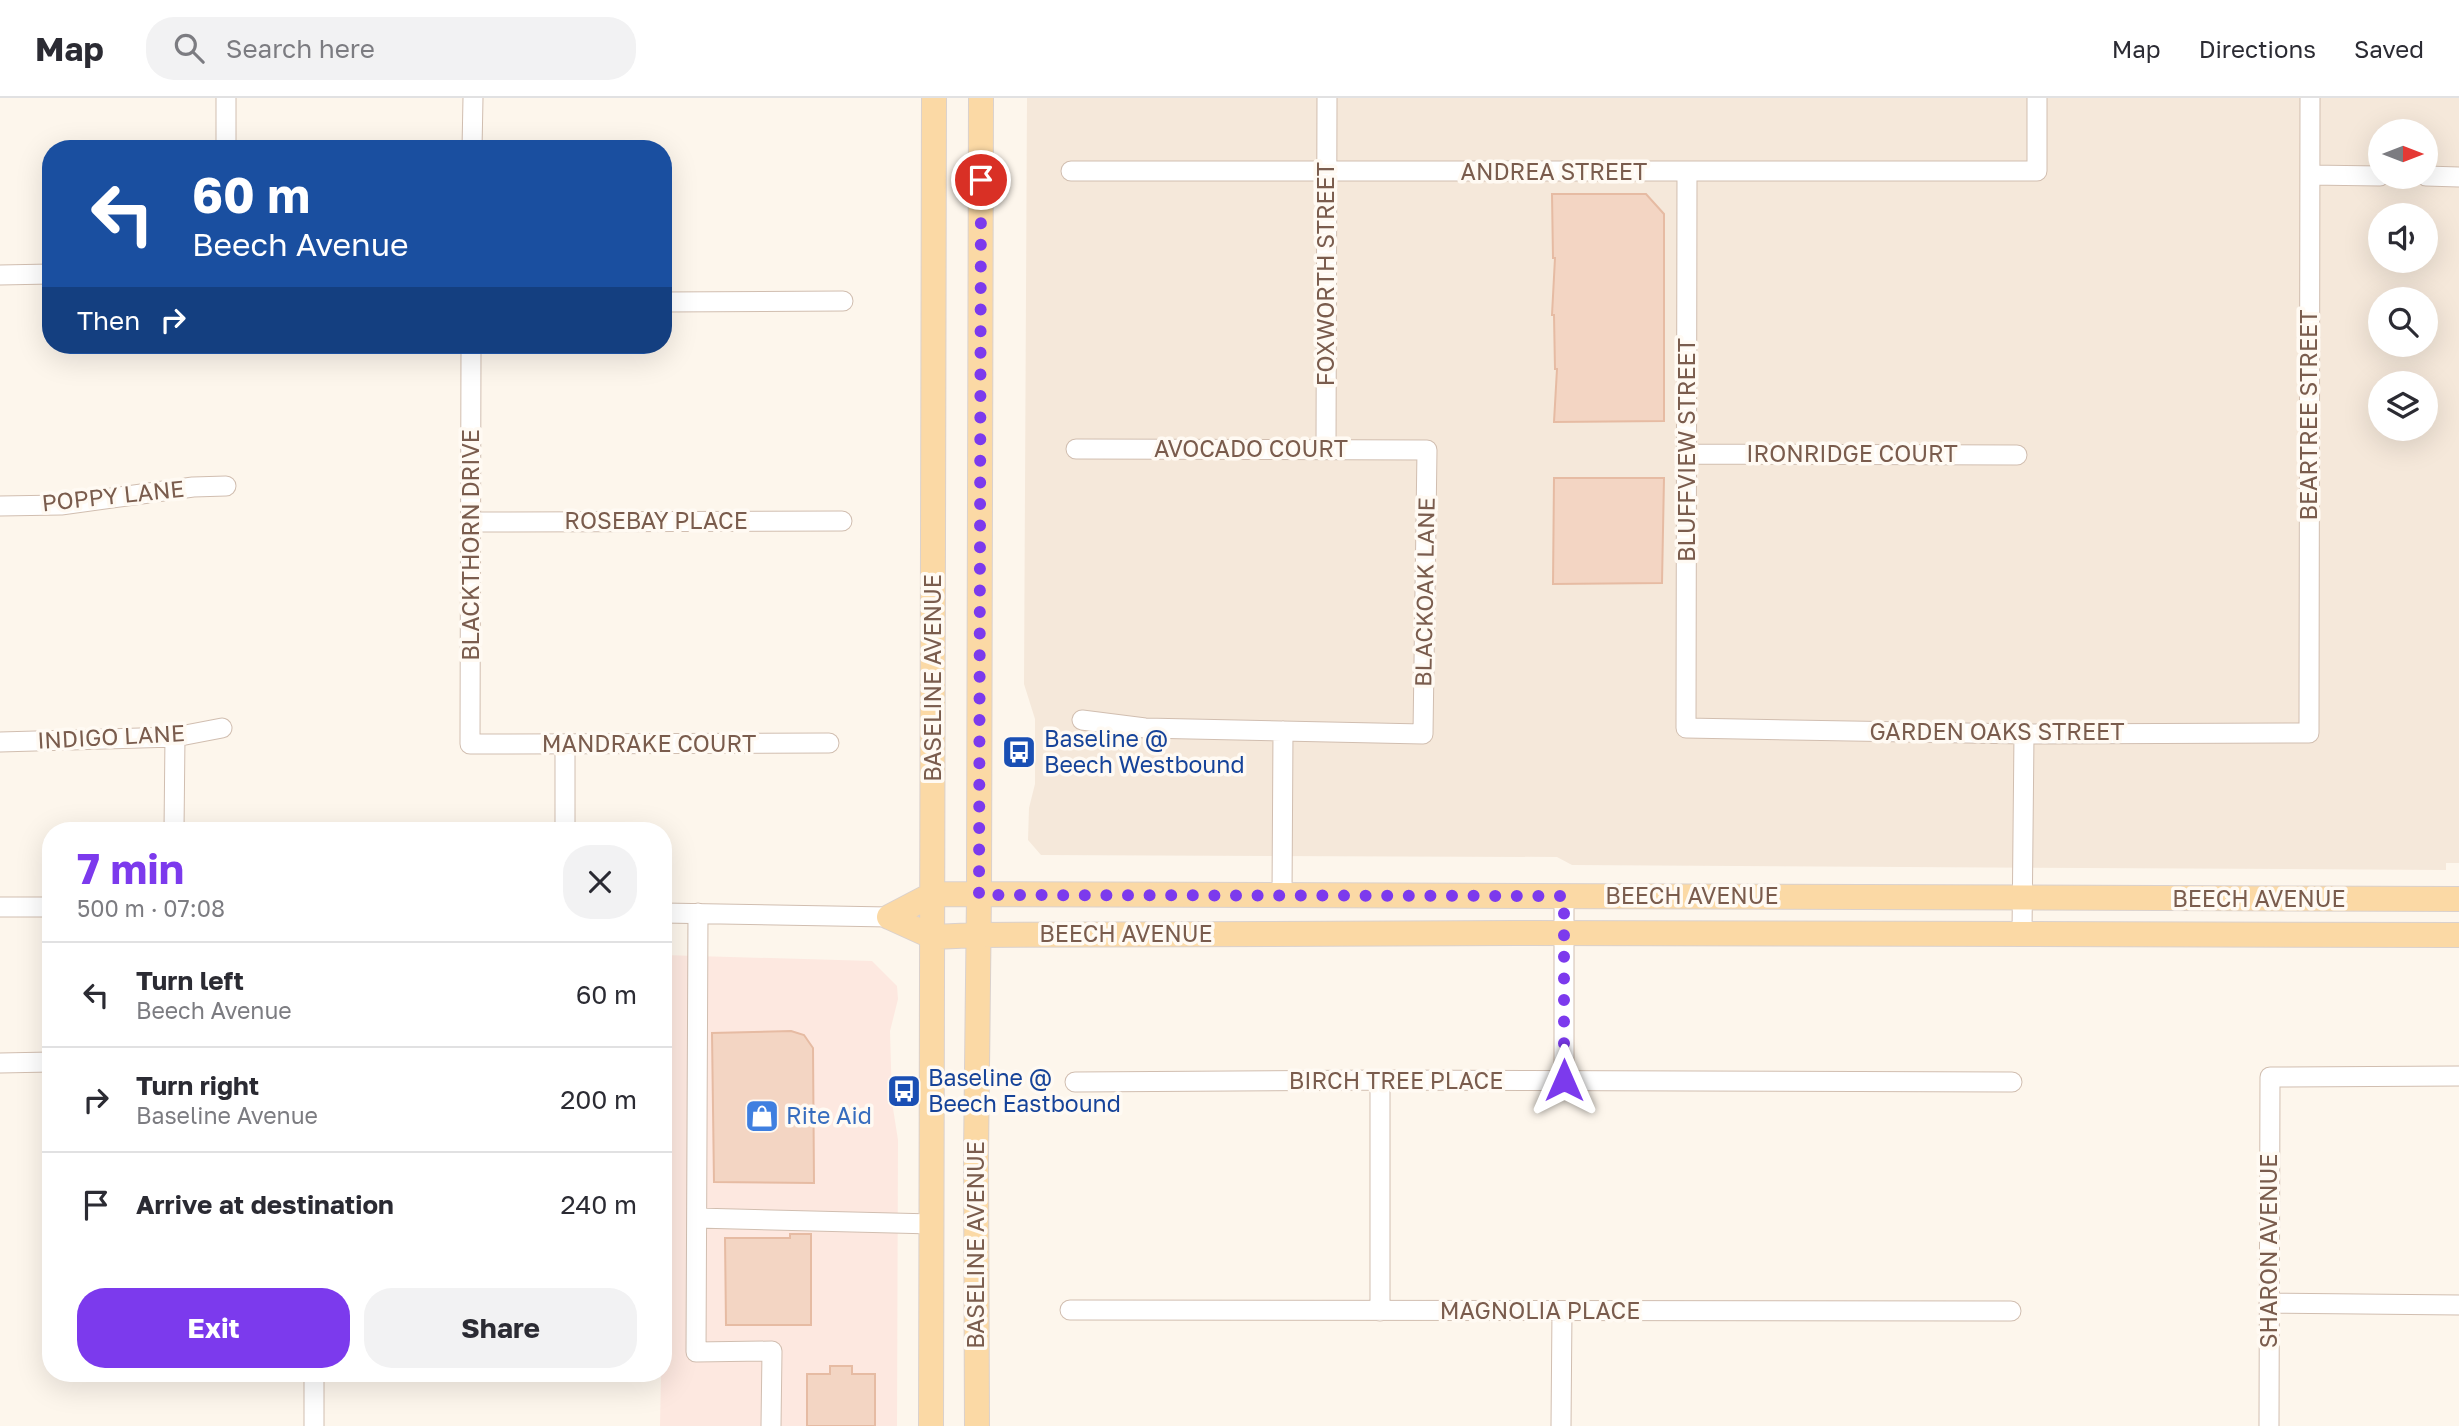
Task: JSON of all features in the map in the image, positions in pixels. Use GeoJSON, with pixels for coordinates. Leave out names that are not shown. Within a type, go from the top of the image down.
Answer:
{"type":"FeatureCollection","features":[{"type":"Feature","properties":{"kind":"main road","name":"BASELINE AVENUE"},"geometry":{"type":"LineString","coordinates":[[931,1426],[934,98]]}},
{"type":"Feature","properties":{"kind":"main road","name":"BASELINE AVENUE"},"geometry":{"type":"LineString","coordinates":[[977,1426],[975,1156],[979,895],[981,98]]}},
{"type":"Feature","properties":{"kind":"main road","name":"BEECH AVENUE"},"geometry":{"type":"LineString","coordinates":[[889,917],[933,894],[2459,899]]}},
{"type":"Feature","properties":{"kind":"main road","name":"BEECH AVENUE"},"geometry":{"type":"LineString","coordinates":[[889,917],[933,937],[1564,934],[2459,935]]}},
{"type":"Feature","properties":{"kind":"street"},"geometry":{"type":"LineString","coordinates":[[226,98],[226,140]]}},
{"type":"Feature","properties":{"kind":"street"},"geometry":{"type":"LineString","coordinates":[[472,98],[472,140]]}},
{"type":"Feature","properties":{"kind":"street","name":"FOXWORTH STREET"},"geometry":{"type":"LineString","coordinates":[[1326,449],[1327,98]]}},
{"type":"Feature","properties":{"kind":"street","name":"ANDREA STREET"},"geometry":{"type":"LineString","coordinates":[[1071,171],[2037,171],[2037,98]]}},
{"type":"Feature","properties":{"kind":"street","name":"BEARTREE STREET"},"geometry":{"type":"LineString","coordinates":[[2309,98],[2309,733]]}},
{"type":"Feature","properties":{"kind":"street","name":"BLUFFVIEW STREET"},"geometry":{"type":"LineString","coordinates":[[1686,728],[1687,172]]}},
{"type":"Feature","properties":{"kind":"street"},"geometry":{"type":"LineString","coordinates":[[2309,175],[2368,176]]}},
{"type":"Feature","properties":{"kind":"street"},"geometry":{"type":"LineString","coordinates":[[2438,176],[2459,177]]}},
{"type":"Feature","properties":{"kind":"street"},"geometry":{"type":"LineString","coordinates":[[0,275],[42,274]]}},
{"type":"Feature","properties":{"kind":"street"},"geometry":{"type":"LineString","coordinates":[[672,302],[843,301]]}},
{"type":"Feature","properties":{"kind":"street","name":"BLACKTHORN DRIVE"},"geometry":{"type":"LineString","coordinates":[[470,744],[471,354]]}},
{"type":"Feature","properties":{"kind":"street","name":"AVOCADO COURT"},"geometry":{"type":"LineString","coordinates":[[1076,449],[1427,450]]}},
{"type":"Feature","properties":{"kind":"street","name":"BLACKOAK LANE"},"geometry":{"type":"LineString","coordinates":[[1283,731],[1423,734],[1427,450]]}},
{"type":"Feature","properties":{"kind":"street","name":"IRONRIDGE COURT"},"geometry":{"type":"LineString","coordinates":[[1687,454],[2018,455]]}},
{"type":"Feature","properties":{"kind":"street","name":"POPPY LANE"},"geometry":{"type":"LineString","coordinates":[[0,506],[61,505],[193,487],[226,486]]}},
{"type":"Feature","properties":{"kind":"street","name":"ROSEBAY PLACE"},"geometry":{"type":"LineString","coordinates":[[471,522],[842,521]]}},
{"type":"Feature","properties":{"kind":"street"},"geometry":{"type":"LineString","coordinates":[[1082,720],[1145,728],[1283,731],[1282,896]]}},
{"type":"Feature","properties":{"kind":"street","name":"INDIGO LANE"},"geometry":{"type":"LineString","coordinates":[[0,742],[175,737],[222,728]]}},
{"type":"Feature","properties":{"kind":"street","name":"GARDEN OAKS STREET"},"geometry":{"type":"LineString","coordinates":[[1686,728],[2024,734],[2309,733]]}},
{"type":"Feature","properties":{"kind":"street"},"geometry":{"type":"LineString","coordinates":[[2022,934],[2024,734]]}},
{"type":"Feature","properties":{"kind":"street"},"geometry":{"type":"LineString","coordinates":[[174,822],[175,737]]}},
{"type":"Feature","properties":{"kind":"street","name":"MANDRAKE COURT"},"geometry":{"type":"LineString","coordinates":[[470,744],[829,743]]}},
{"type":"Feature","properties":{"kind":"street"},"geometry":{"type":"LineString","coordinates":[[565,744],[565,822]]}},
{"type":"Feature","properties":{"kind":"street"},"geometry":{"type":"LineString","coordinates":[[1564,896],[1564,1080]]}},
{"type":"Feature","properties":{"kind":"street"},"geometry":{"type":"LineString","coordinates":[[0,907],[42,907]]}},
{"type":"Feature","properties":{"kind":"street","name":"BEECH AVENUE"},"geometry":{"type":"LineString","coordinates":[[672,913],[889,917]]}},
{"type":"Feature","properties":{"kind":"street"},"geometry":{"type":"LineString","coordinates":[[698,914],[696,1352],[772,1351],[771,1426]]}},
{"type":"Feature","properties":{"kind":"street"},"geometry":{"type":"LineString","coordinates":[[0,1063],[42,1062]]}},
{"type":"Feature","properties":{"kind":"street","name":"SHARON AVENUE"},"geometry":{"type":"LineString","coordinates":[[2269,1426],[2270,1076],[2459,1076]]}},
{"type":"Feature","properties":{"kind":"street"},"geometry":{"type":"LineString","coordinates":[[1380,1080],[1380,1311]]}},
{"type":"Feature","properties":{"kind":"street","name":"BIRCH TREE PLACE"},"geometry":{"type":"LineString","coordinates":[[1074,1082],[2012,1082]]}},
{"type":"Feature","properties":{"kind":"street"},"geometry":{"type":"LineString","coordinates":[[697,1218],[933,1224]]}},
{"type":"Feature","properties":{"kind":"street"},"geometry":{"type":"LineString","coordinates":[[2269,1303],[2459,1305]]}},
{"type":"Feature","properties":{"kind":"street","name":"MAGNOLIA PLACE"},"geometry":{"type":"LineString","coordinates":[[1070,1310],[2011,1311]]}},
{"type":"Feature","properties":{"kind":"street"},"geometry":{"type":"LineString","coordinates":[[1561,1426],[1562,1311]]}},
{"type":"Feature","properties":{"kind":"street"},"geometry":{"type":"LineString","coordinates":[[314,1382],[314,1426]]}},
{"type":"Feature","properties":{"kind":"shaded area"},"geometry":{"type":"Polygon","coordinates":[[[1027,98],[2459,98],[2459,863],[2446,863],[2446,870],[1572,865],[1557,857],[1041,855],[1028,840],[1029,808],[1035,784],[1035,719],[1024,684],[1027,98]]]}},
{"type":"Feature","properties":{"kind":"shaded area"},"geometry":{"type":"Polygon","coordinates":[[[672,955],[872,961],[897,986],[898,999],[890,1031],[892,1102],[898,1140],[897,1426],[660,1426],[661,1382],[672,1382],[672,955]]]}},
{"type":"Feature","properties":{"kind":"building"},"geometry":{"type":"Polygon","coordinates":[[[1552,194],[1646,194],[1664,214],[1664,421],[1554,422],[1557,369],[1552,315],[1555,258],[1552,194]]]}},
{"type":"Feature","properties":{"kind":"building"},"geometry":{"type":"Polygon","coordinates":[[[1554,478],[1664,478],[1662,583],[1553,584],[1554,478]]]}},
{"type":"Feature","properties":{"kind":"building"},"geometry":{"type":"Polygon","coordinates":[[[791,1031],[804,1035],[813,1048],[814,1183],[714,1182],[712,1033],[791,1031]]]}},
{"type":"Feature","properties":{"kind":"building"},"geometry":{"type":"Polygon","coordinates":[[[790,1234],[811,1234],[811,1325],[726,1325],[725,1238],[790,1238],[790,1234]]]}},
{"type":"Feature","properties":{"kind":"building"},"geometry":{"type":"Polygon","coordinates":[[[830,1366],[852,1366],[852,1374],[875,1374],[875,1426],[807,1426],[807,1374],[830,1374],[830,1366]]]}},
{"type":"Feature","properties":{"kind":"place","name":"Baseline @ Beech Westbound"},"geometry":{"type":"Point","coordinates":[1019,752]}},
{"type":"Feature","properties":{"kind":"place","name":"Baseline @ Beech Eastbound"},"geometry":{"type":"Point","coordinates":[904,1091]}},
{"type":"Feature","properties":{"kind":"place","name":"Rite Aid"},"geometry":{"type":"Point","coordinates":[762,1116]}},
{"type":"Feature","properties":{"kind":"route"},"geometry":{"type":"LineString","coordinates":[[981,180],[979,895],[1564,896],[1564,1080]]}}]}
